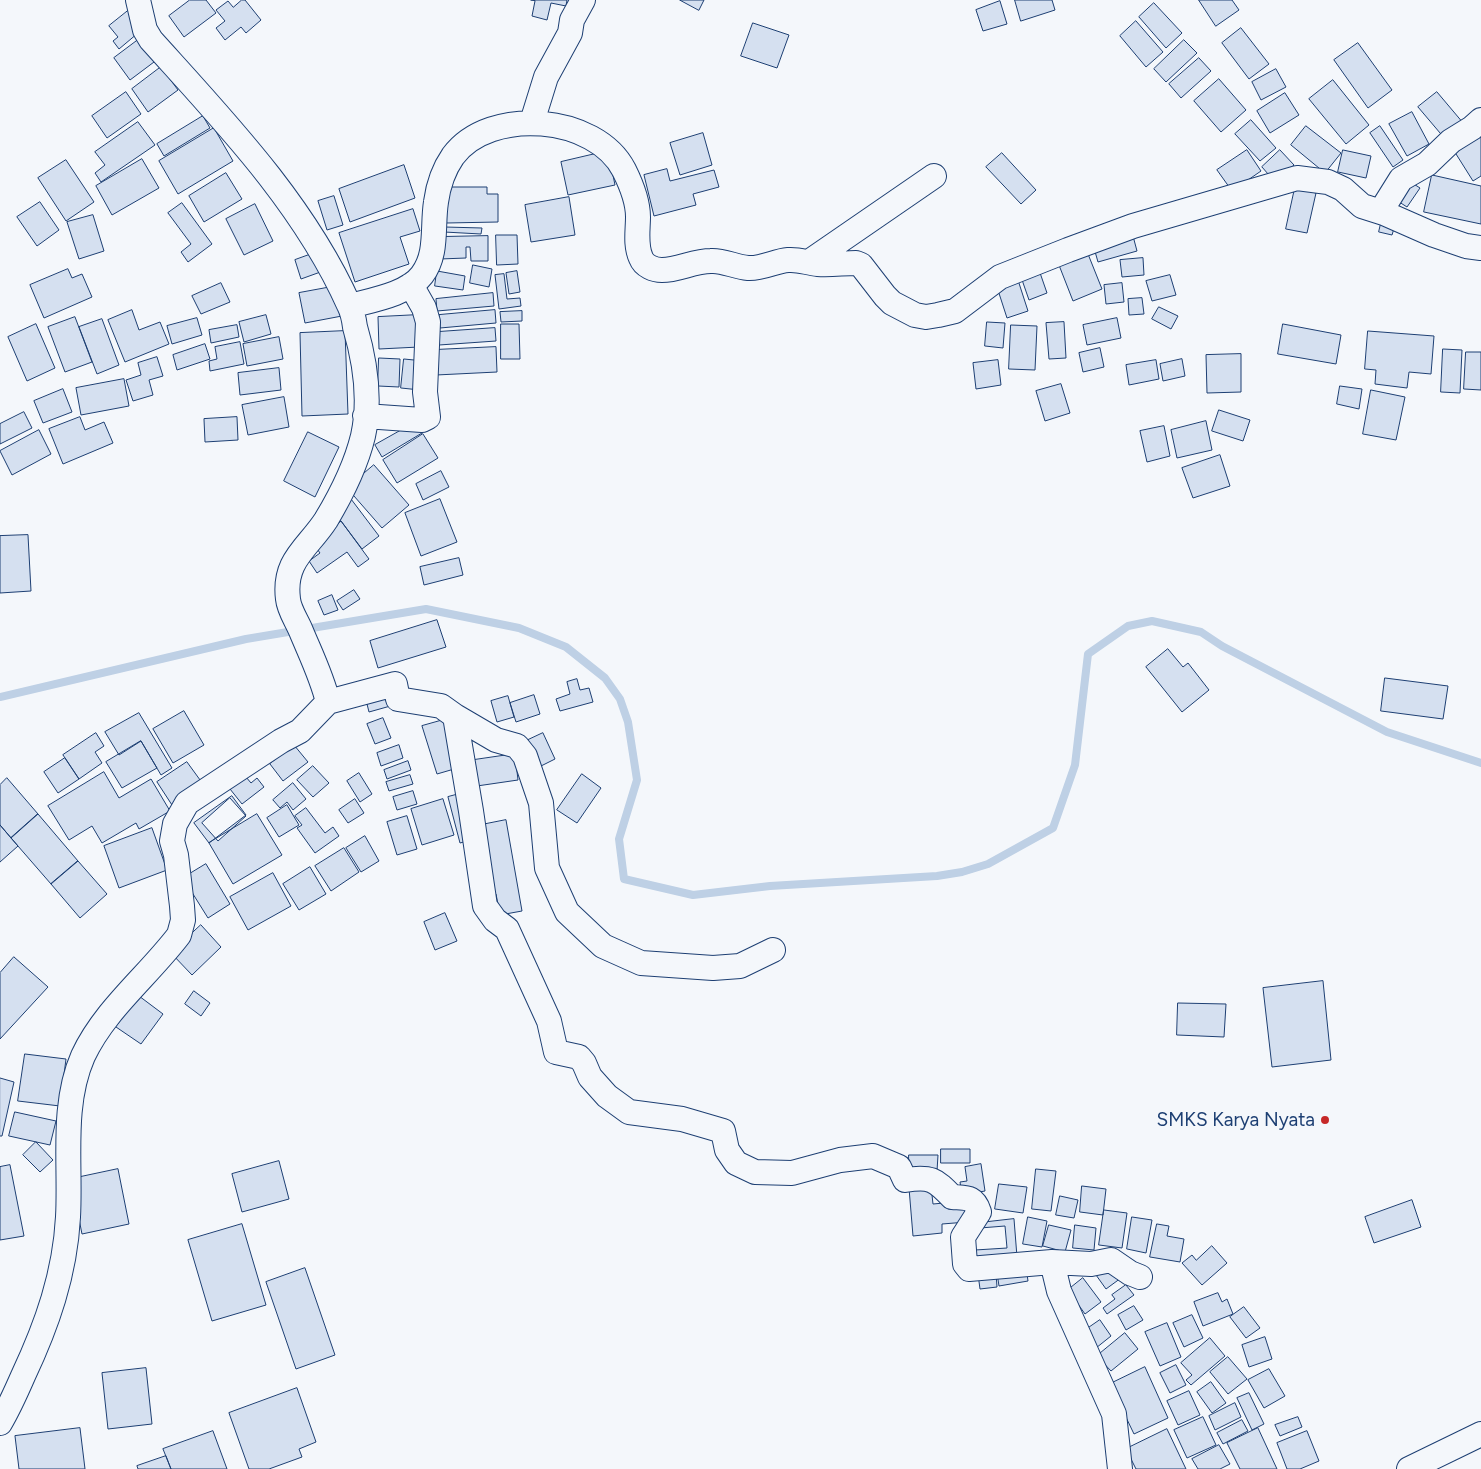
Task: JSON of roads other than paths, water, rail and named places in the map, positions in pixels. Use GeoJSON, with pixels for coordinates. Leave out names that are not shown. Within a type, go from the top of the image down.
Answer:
{"type":"FeatureCollection","features":[{"type":"Feature","properties":{"kind":"street"},"geometry":{"type":"LineString","coordinates":[[138,0],[141,18],[148,35],[241,142],[295,212],[329,264],[350,306],[362,349],[366,385],[363,436],[347,478],[324,521],[297,556],[291,568],[287,586],[288,602],[325,691]]}},
{"type":"Feature","properties":{"kind":"street"},"geometry":{"type":"LineString","coordinates":[[532,122],[546,78],[570,33],[572,20],[584,0]]}},
{"type":"Feature","properties":{"kind":"street"},"geometry":{"type":"LineString","coordinates":[[1384,213],[1386,203],[1401,179],[1427,164],[1451,142],[1481,120]]}},
{"type":"Feature","properties":{"kind":"street"},"geometry":{"type":"LineString","coordinates":[[350,306],[411,285],[417,281],[429,264],[432,251],[436,201],[446,168],[453,155],[466,143],[479,135],[512,124],[532,122],[564,128],[594,139],[616,156],[635,196],[638,215],[636,237],[641,258],[645,264],[652,268],[661,270],[712,260],[748,268],[799,259],[818,264],[858,264],[892,303],[915,315],[926,317],[955,312],[1000,278],[1132,226],[1297,178],[1328,182],[1343,189],[1362,206],[1384,213],[1434,235],[1466,246],[1481,248]]}},
{"type":"Feature","properties":{"kind":"street"},"geometry":{"type":"LineString","coordinates":[[809,262],[934,176]]}},
{"type":"Feature","properties":{"kind":"street"},"geometry":{"type":"LineString","coordinates":[[365,416],[422,420],[428,417],[425,392],[428,322],[424,308],[411,285]]}},
{"type":"Feature","properties":{"kind":"street"},"geometry":{"type":"LineString","coordinates":[[325,691],[395,684],[398,699],[441,706],[496,740],[518,746],[525,756],[540,803],[547,868],[567,912],[603,946],[641,963],[713,968],[740,966],[773,950]]}},
{"type":"Feature","properties":{"kind":"street"},"geometry":{"type":"LineString","coordinates":[[0,1423],[37,1347],[48,1318],[64,1254],[70,1182],[68,1141],[71,1109],[75,1081],[83,1057],[96,1031],[179,935],[183,920],[176,855],[172,841],[174,824],[187,803],[281,741],[300,731],[325,691]]}},
{"type":"Feature","properties":{"kind":"street"},"geometry":{"type":"LineString","coordinates":[[455,716],[485,906],[495,920],[507,930],[549,1021],[556,1052],[579,1057],[590,1076],[607,1096],[629,1112],[682,1119],[723,1131],[726,1150],[736,1163],[755,1172],[792,1173],[840,1160],[873,1156],[899,1166],[905,1180],[922,1177],[935,1181],[952,1197],[966,1197],[974,1202],[979,1212],[963,1238],[965,1264],[969,1269],[1052,1262],[1091,1264],[1111,1260],[1130,1274],[1140,1277]]}},
{"type":"Feature","properties":{"kind":"street"},"geometry":{"type":"LineString","coordinates":[[1052,1262],[1059,1290],[1114,1414],[1120,1469]]}},
{"type":"Feature","properties":{"kind":"street"},"geometry":{"type":"LineString","coordinates":[[1409,1469],[1481,1434]]}},
{"type":"Feature","properties":{"kind":"waterway"},"geometry":{"type":"LineString","coordinates":[[0,697],[246,639],[426,609],[519,628],[566,647],[605,678],[620,699],[628,722],[637,780],[619,839],[624,879],[693,895],[770,886],[937,876],[962,872],[988,864],[1053,828],[1075,765],[1088,654],[1128,626],[1152,621],[1201,632],[1222,646],[1387,732],[1481,763]]}},
{"type":"Feature","properties":{"kind":"place","name":"SMKS Karya Nyata"},"geometry":{"type":"Point","coordinates":[1325,1120]}}]}
